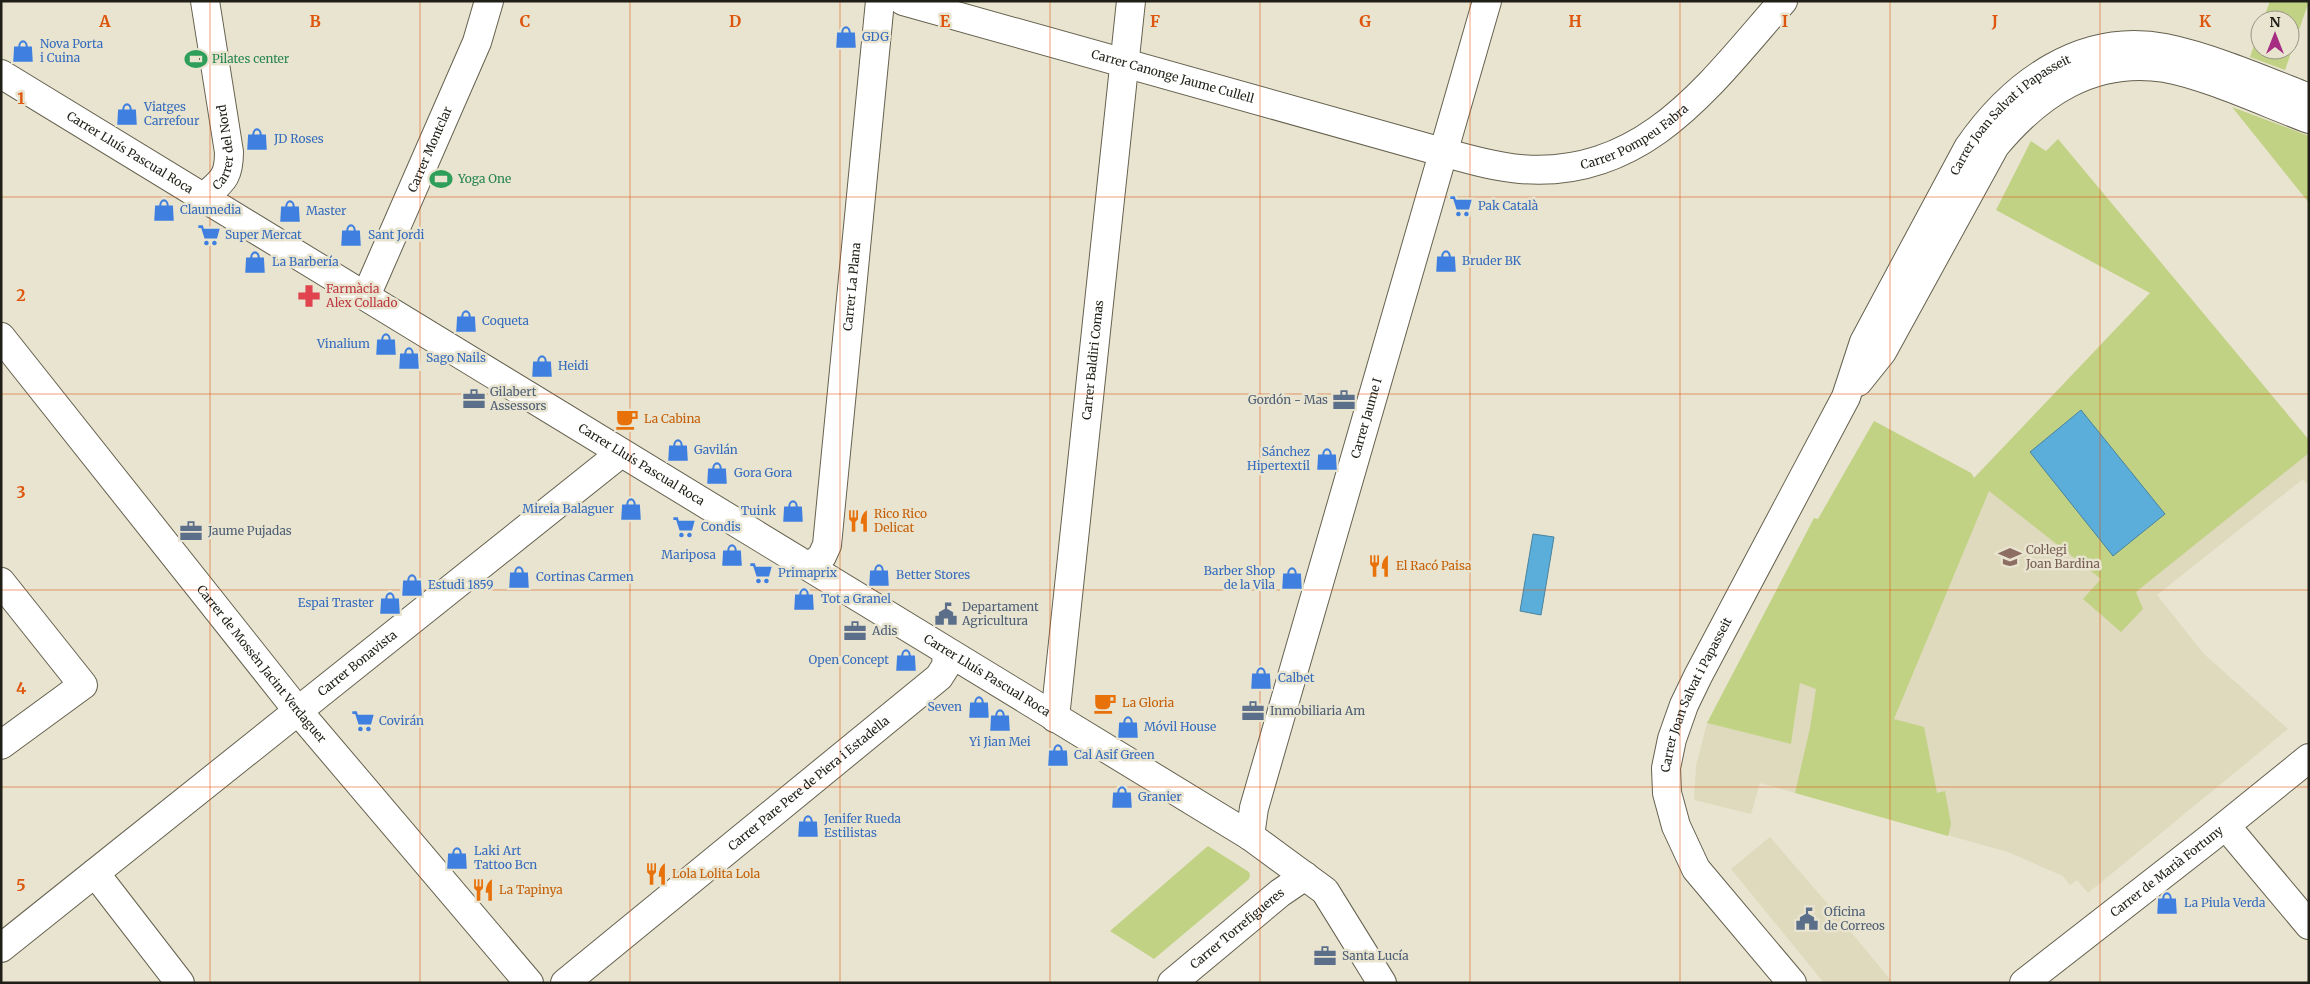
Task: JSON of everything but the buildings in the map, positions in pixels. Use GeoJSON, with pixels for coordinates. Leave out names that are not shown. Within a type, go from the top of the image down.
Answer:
{"type":"FeatureCollection","features":[{"type":"Feature","properties":{"kind":"street","name":"Carrer del Nord"},"geometry":{"type":"LineString","coordinates":[[204,197],[225,179],[229,165],[229,152],[205,1]]}},
{"type":"Feature","properties":{"kind":"street","name":"Carrer Montclar"},"geometry":{"type":"LineString","coordinates":[[366,296],[477,42],[489,1]]}},
{"type":"Feature","properties":{"kind":"street","name":"Carrer La Plana"},"geometry":{"type":"LineString","coordinates":[[810,567],[822,556],[828,545],[880,1]]}},
{"type":"Feature","properties":{"kind":"street","name":"Carrer Canonge Jaume Cullell"},"geometry":{"type":"LineString","coordinates":[[903,1],[1442,152]]}},
{"type":"Feature","properties":{"kind":"street","name":"Carrer Baldiri Comas"},"geometry":{"type":"LineString","coordinates":[[1055,718],[1131,1]]}},
{"type":"Feature","properties":{"kind":"street","name":"Carrer Jaume I"},"geometry":{"type":"LineString","coordinates":[[1250,836],[1254,808],[1487,1]]}},
{"type":"Feature","properties":{"kind":"street","name":"Carrer Pompeu Fabra"},"geometry":{"type":"LineString","coordinates":[[1442,152],[1520,170],[1561,168],[1588,164],[1616,155],[1645,140],[1670,122],[1724,67],[1783,1]]}},
{"type":"Feature","properties":{"kind":"street","name":"Carrer Joan Salvat i Papasseit"},"geometry":{"type":"LineString","coordinates":[[1792,983],[1696,869],[1676,826],[1667,793],[1666,768],[1672,738],[1684,705],[1846,397],[1864,342],[1968,148],[1998,108],[2018,90],[2049,68],[2073,56],[2100,49],[2134,46],[2164,48],[2194,56],[2309,98]]}},
{"type":"Feature","properties":{"kind":"street","name":"Carrer Joan Salvat i Papasseit"},"geometry":{"type":"LineString","coordinates":[[1846,397],[1882,352],[1995,146],[2014,124],[2043,98],[2075,78],[2122,67],[2165,68],[2309,119]]}},
{"type":"Feature","properties":{"kind":"street","name":"Carrer Lluís Pascual Roca"},"geometry":{"type":"LineString","coordinates":[[1,74],[1250,836],[1325,891],[1382,983]]}},
{"type":"Feature","properties":{"kind":"street","name":"Carrer de Mossèn Jacint Verdaguer"},"geometry":{"type":"LineString","coordinates":[[1,336],[298,711],[529,983]]}},
{"type":"Feature","properties":{"kind":"street","name":"Carrer Bonavista"},"geometry":{"type":"LineString","coordinates":[[1,948],[621,453]]}},
{"type":"Feature","properties":{"kind":"street"},"geometry":{"type":"LineString","coordinates":[[1,582],[83,685],[1,745]]}},
{"type":"Feature","properties":{"kind":"street","name":"Carrer Pare Pere de Piera i Estadella"},"geometry":{"type":"LineString","coordinates":[[565,983],[939,677],[946,666],[948,653]]}},
{"type":"Feature","properties":{"kind":"street","name":"Carrer de Marià Fortuny"},"geometry":{"type":"LineString","coordinates":[[2024,983],[2226,826],[2309,758]]}},
{"type":"Feature","properties":{"kind":"street"},"geometry":{"type":"LineString","coordinates":[[2226,826],[2309,925]]}},
{"type":"Feature","properties":{"kind":"street"},"geometry":{"type":"LineString","coordinates":[[95,873],[180,983]]}},
{"type":"Feature","properties":{"kind":"street","name":"Carrer Torrefigueres"},"geometry":{"type":"LineString","coordinates":[[1172,983],[1280,893],[1305,876]]}},
{"type":"Feature","properties":{"kind":"shaded area","name":"Col·legi Joan Bardina"},"geometry":{"type":"Polygon","coordinates":[[[2150,293],[2309,440],[2309,480],[2306,483],[2303,479],[2157,595],[2204,654],[2288,729],[2088,893],[2077,880],[2070,885],[2063,876],[2008,852],[1760,783],[1751,814],[1694,800],[1696,766],[1707,723],[1791,744],[1802,670],[1874,421],[1971,473],[1974,478],[2150,293]]]}},
{"type":"Feature","properties":{"kind":"shaded area","name":"Oficina de Correos"},"geometry":{"type":"Polygon","coordinates":[[[1770,837],[1893,983],[1824,983],[1731,869],[1770,837]]]}},
{"type":"Feature","properties":{"kind":"green space"},"geometry":{"type":"Polygon","coordinates":[[[2270,1],[2309,1],[2300,27],[2300,10],[2267,10],[2270,1]]]}},
{"type":"Feature","properties":{"kind":"green space"},"geometry":{"type":"Polygon","coordinates":[[[2258,60],[2288,60],[2285,70],[2258,60]]]}},
{"type":"Feature","properties":{"kind":"green space"},"geometry":{"type":"Polygon","coordinates":[[[2232,107],[2309,136],[2309,203],[2232,107]]]}},
{"type":"Feature","properties":{"kind":"green space"},"geometry":{"type":"Polygon","coordinates":[[[2058,139],[2309,440],[2309,453],[2136,592],[2143,609],[2121,632],[2083,599],[2101,579],[1989,491],[1894,719],[1924,727],[1937,793],[1945,791],[1951,824],[1948,836],[1795,793],[1810,728],[1816,689],[1800,683],[1791,744],[1707,723],[1814,518],[1818,519],[1874,421],[1971,473],[1974,478],[2150,293],[1996,210],[2031,141],[2046,151],[2058,139]]]}},
{"type":"Feature","properties":{"kind":"green space"},"geometry":{"type":"Polygon","coordinates":[[[1208,846],[1249,872],[1249,879],[1154,959],[1110,931],[1208,846]]]}},
{"type":"Feature","properties":{"kind":"water"},"geometry":{"type":"Polygon","coordinates":[[[2081,410],[2165,514],[2113,556],[2030,452],[2081,410]]]}},
{"type":"Feature","properties":{"kind":"water"},"geometry":{"type":"Polygon","coordinates":[[[1533,534],[1554,537],[1541,615],[1520,611],[1533,534]]]}},
{"type":"Feature","properties":{"kind":"place","name":"GDG"},"geometry":{"type":"Point","coordinates":[846,37]}},
{"type":"Feature","properties":{"kind":"place","name":"Nova Porta i Cuina"},"geometry":{"type":"Point","coordinates":[23,51]}},
{"type":"Feature","properties":{"kind":"place","name":"Pilates center"},"geometry":{"type":"Point","coordinates":[196,59]}},
{"type":"Feature","properties":{"kind":"place","name":"Viatges Carrefour"},"geometry":{"type":"Point","coordinates":[127,114]}},
{"type":"Feature","properties":{"kind":"place","name":"JD Roses"},"geometry":{"type":"Point","coordinates":[257,139]}},
{"type":"Feature","properties":{"kind":"place","name":"Yoga One"},"geometry":{"type":"Point","coordinates":[441,179]}},
{"type":"Feature","properties":{"kind":"place","name":"Pak Català"},"geometry":{"type":"Point","coordinates":[1461,206]}},
{"type":"Feature","properties":{"kind":"place","name":"Claumedia"},"geometry":{"type":"Point","coordinates":[164,210]}},
{"type":"Feature","properties":{"kind":"place","name":"Master"},"geometry":{"type":"Point","coordinates":[290,211]}},
{"type":"Feature","properties":{"kind":"place","name":"Super Mercat"},"geometry":{"type":"Point","coordinates":[209,235]}},
{"type":"Feature","properties":{"kind":"place","name":"Sant Jordi"},"geometry":{"type":"Point","coordinates":[351,235]}},
{"type":"Feature","properties":{"kind":"place","name":"Bruder BK"},"geometry":{"type":"Point","coordinates":[1446,261]}},
{"type":"Feature","properties":{"kind":"place","name":"La Barbería"},"geometry":{"type":"Point","coordinates":[255,262]}},
{"type":"Feature","properties":{"kind":"place","name":"Farmàcia Alex Collado"},"geometry":{"type":"Point","coordinates":[309,296]}},
{"type":"Feature","properties":{"kind":"place","name":"Coqueta"},"geometry":{"type":"Point","coordinates":[466,321]}},
{"type":"Feature","properties":{"kind":"place","name":"Vinalium"},"geometry":{"type":"Point","coordinates":[386,344]}},
{"type":"Feature","properties":{"kind":"place","name":"Sago Nails"},"geometry":{"type":"Point","coordinates":[409,358]}},
{"type":"Feature","properties":{"kind":"place","name":"Heidi"},"geometry":{"type":"Point","coordinates":[542,366]}},
{"type":"Feature","properties":{"kind":"place","name":"Gilabert Assessors"},"geometry":{"type":"Point","coordinates":[474,399]}},
{"type":"Feature","properties":{"kind":"place","name":"Gordón - Mas"},"geometry":{"type":"Point","coordinates":[1344,400]}},
{"type":"Feature","properties":{"kind":"place","name":"La Cabina"},"geometry":{"type":"Point","coordinates":[627,419]}},
{"type":"Feature","properties":{"kind":"place","name":"Gavilán"},"geometry":{"type":"Point","coordinates":[678,450]}},
{"type":"Feature","properties":{"kind":"place","name":"Sánchez Hipertextil"},"geometry":{"type":"Point","coordinates":[1327,459]}},
{"type":"Feature","properties":{"kind":"place","name":"Gora Gora"},"geometry":{"type":"Point","coordinates":[717,473]}},
{"type":"Feature","properties":{"kind":"place","name":"Mireia Balaguer"},"geometry":{"type":"Point","coordinates":[631,509]}},
{"type":"Feature","properties":{"kind":"place","name":"Tuink"},"geometry":{"type":"Point","coordinates":[793,511]}},
{"type":"Feature","properties":{"kind":"place","name":"Rico Rico Delicat"},"geometry":{"type":"Point","coordinates":[858,521]}},
{"type":"Feature","properties":{"kind":"place","name":"Condis"},"geometry":{"type":"Point","coordinates":[684,527]}},
{"type":"Feature","properties":{"kind":"place","name":"Jaume Pujadas"},"geometry":{"type":"Point","coordinates":[191,531]}},
{"type":"Feature","properties":{"kind":"place","name":"Mariposa"},"geometry":{"type":"Point","coordinates":[732,555]}},
{"type":"Feature","properties":{"kind":"place","name":"Col·legi Joan Bardina"},"geometry":{"type":"Point","coordinates":[2010,557]}},
{"type":"Feature","properties":{"kind":"place","name":"El Racó Paisa"},"geometry":{"type":"Point","coordinates":[1379,566]}},
{"type":"Feature","properties":{"kind":"place","name":"Primaprix"},"geometry":{"type":"Point","coordinates":[761,573]}},
{"type":"Feature","properties":{"kind":"place","name":"Better Stores"},"geometry":{"type":"Point","coordinates":[879,575]}},
{"type":"Feature","properties":{"kind":"place","name":"Cortinas Carmen"},"geometry":{"type":"Point","coordinates":[519,577]}},
{"type":"Feature","properties":{"kind":"place","name":"Barber Shop de la Vila"},"geometry":{"type":"Point","coordinates":[1292,578]}},
{"type":"Feature","properties":{"kind":"place","name":"Estudi 1859"},"geometry":{"type":"Point","coordinates":[412,585]}},
{"type":"Feature","properties":{"kind":"place","name":"Tot a Granel"},"geometry":{"type":"Point","coordinates":[804,599]}},
{"type":"Feature","properties":{"kind":"place","name":"Espai Traster"},"geometry":{"type":"Point","coordinates":[390,603]}},
{"type":"Feature","properties":{"kind":"place","name":"Departament Agricultura"},"geometry":{"type":"Point","coordinates":[946,614]}},
{"type":"Feature","properties":{"kind":"place","name":"Adis"},"geometry":{"type":"Point","coordinates":[855,631]}},
{"type":"Feature","properties":{"kind":"place","name":"Open Concept"},"geometry":{"type":"Point","coordinates":[906,660]}},
{"type":"Feature","properties":{"kind":"place","name":"Calbet"},"geometry":{"type":"Point","coordinates":[1261,678]}},
{"type":"Feature","properties":{"kind":"place","name":"La Gloria"},"geometry":{"type":"Point","coordinates":[1105,703]}},
{"type":"Feature","properties":{"kind":"place","name":"Seven"},"geometry":{"type":"Point","coordinates":[979,707]}},
{"type":"Feature","properties":{"kind":"place","name":"Inmobiliaria Am"},"geometry":{"type":"Point","coordinates":[1253,711]}},
{"type":"Feature","properties":{"kind":"place","name":"Yi Jian Mei"},"geometry":{"type":"Point","coordinates":[1000,720]}},
{"type":"Feature","properties":{"kind":"place","name":"Covirán"},"geometry":{"type":"Point","coordinates":[363,721]}},
{"type":"Feature","properties":{"kind":"place","name":"Móvil House"},"geometry":{"type":"Point","coordinates":[1128,727]}},
{"type":"Feature","properties":{"kind":"place","name":"Cal Asif Green"},"geometry":{"type":"Point","coordinates":[1058,755]}},
{"type":"Feature","properties":{"kind":"place","name":"Granier"},"geometry":{"type":"Point","coordinates":[1122,797]}},
{"type":"Feature","properties":{"kind":"place","name":"Jenifer Rueda Estilistas"},"geometry":{"type":"Point","coordinates":[808,826]}},
{"type":"Feature","properties":{"kind":"place","name":"Laki Art Tattoo Bcn"},"geometry":{"type":"Point","coordinates":[457,858]}},
{"type":"Feature","properties":{"kind":"place","name":"Lola Lolita Lola"},"geometry":{"type":"Point","coordinates":[656,874]}},
{"type":"Feature","properties":{"kind":"place","name":"La Tapinya"},"geometry":{"type":"Point","coordinates":[483,890]}},
{"type":"Feature","properties":{"kind":"place","name":"La Piula Verda"},"geometry":{"type":"Point","coordinates":[2167,903]}},
{"type":"Feature","properties":{"kind":"place","name":"Oficina de Correos"},"geometry":{"type":"Point","coordinates":[1807,919]}},
{"type":"Feature","properties":{"kind":"place","name":"Santa Lucía"},"geometry":{"type":"Point","coordinates":[1325,956]}}]}
